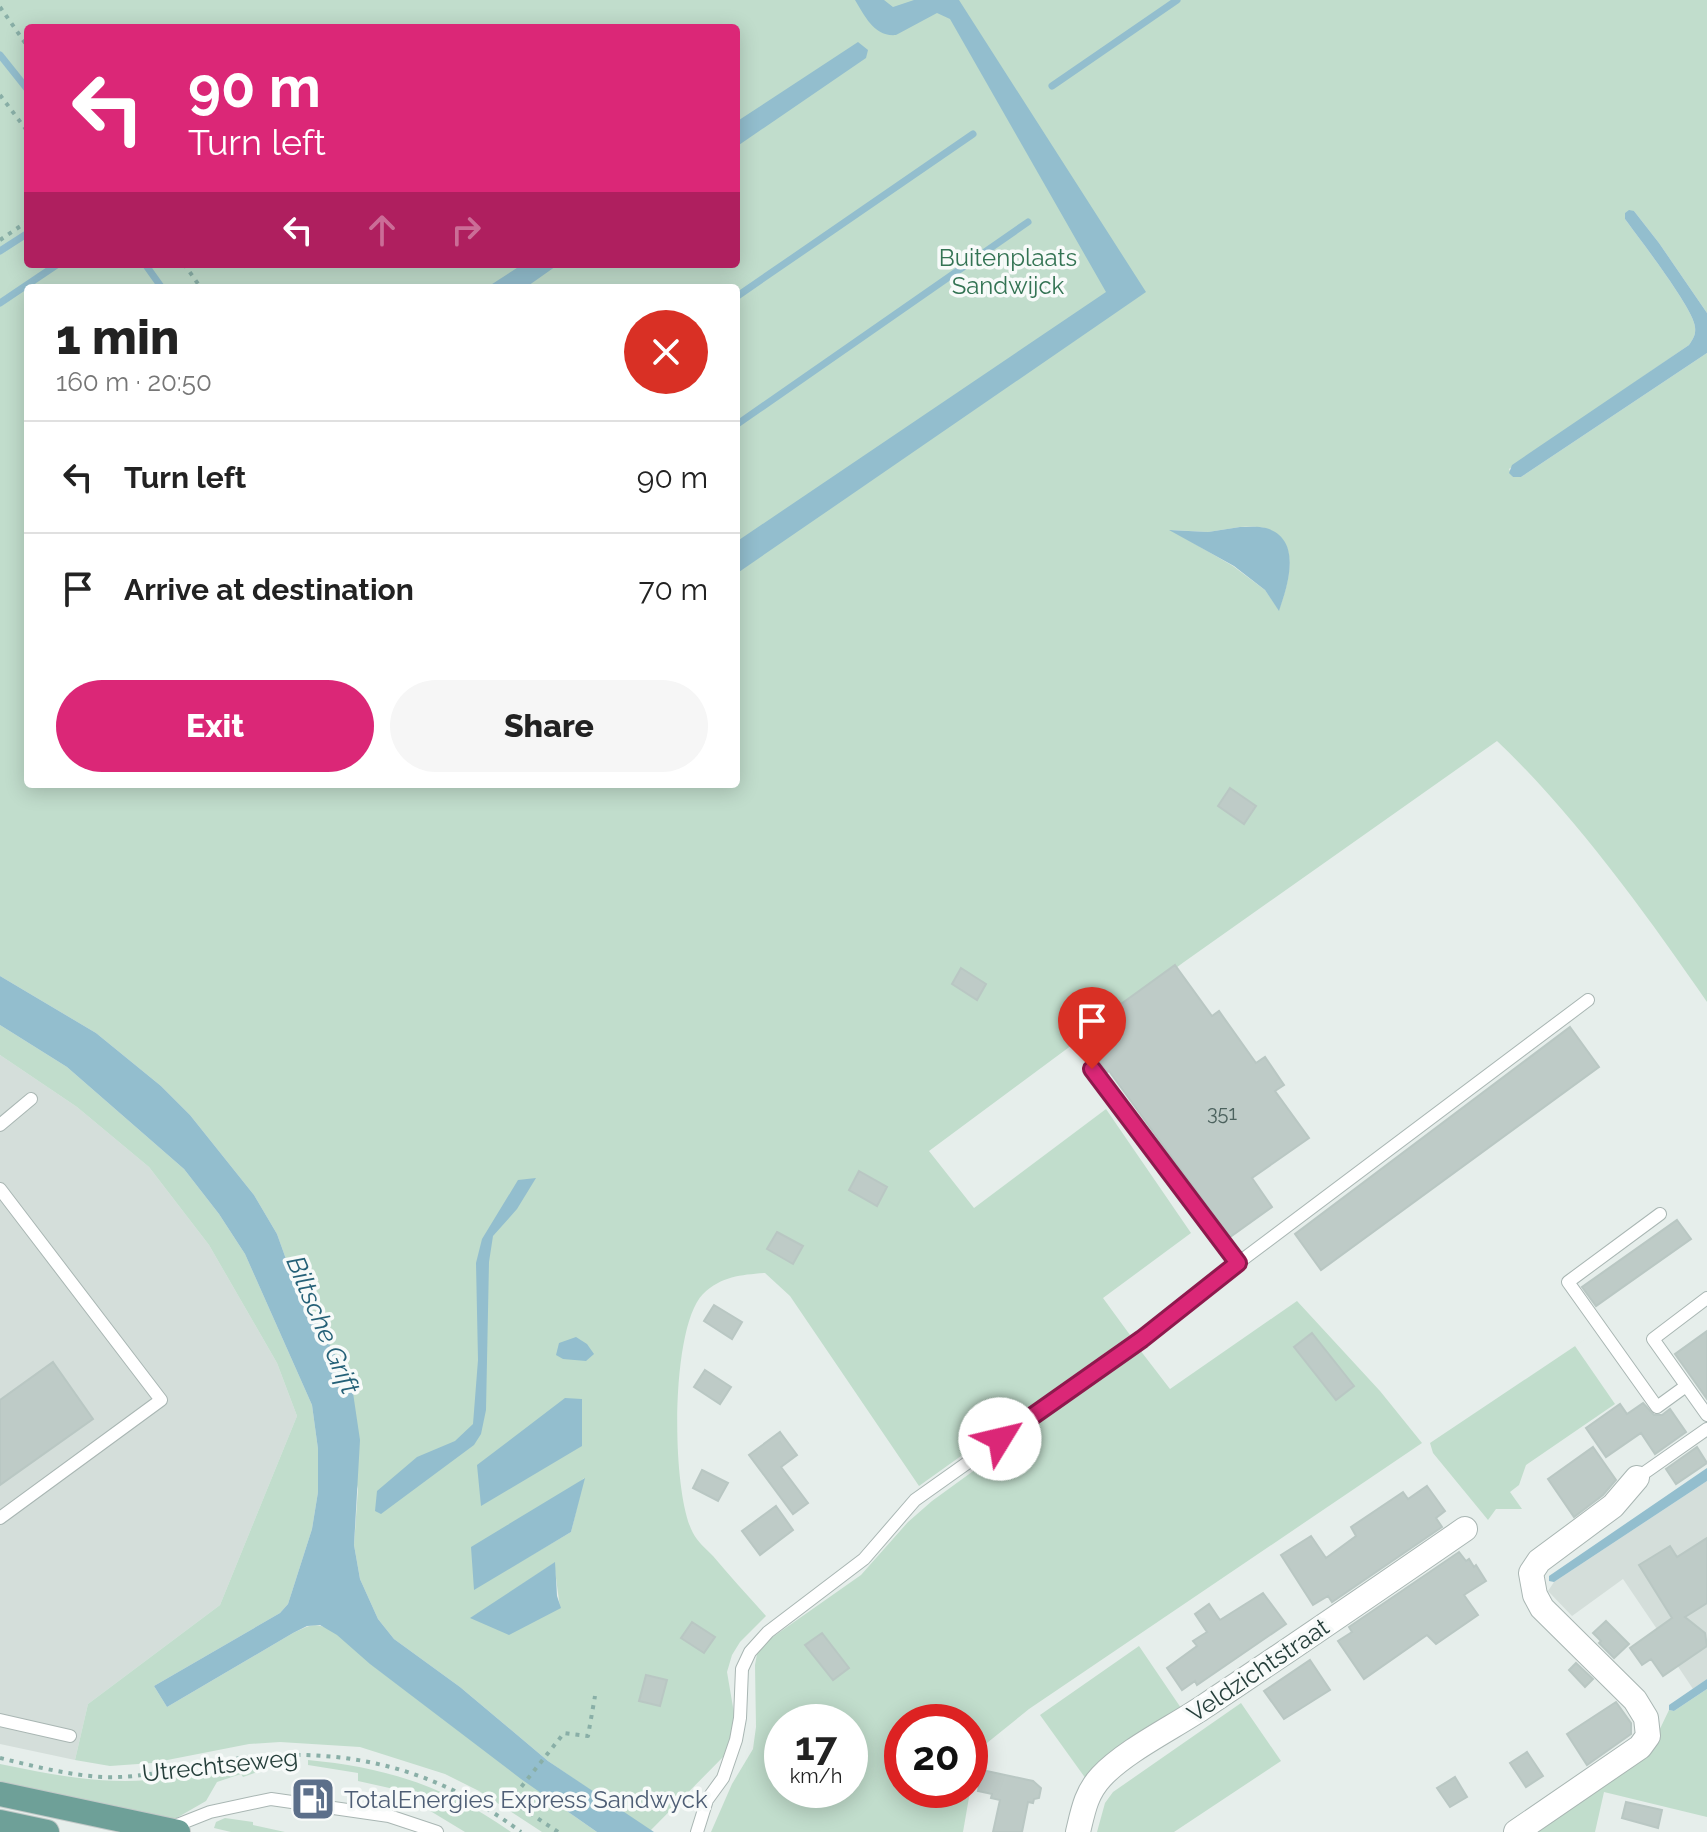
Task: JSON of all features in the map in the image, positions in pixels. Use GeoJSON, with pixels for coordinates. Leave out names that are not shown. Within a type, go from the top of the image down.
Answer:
{"type":"FeatureCollection","features":[{"type":"Feature","properties":{"kind":"main road"},"geometry":{"type":"LineString","coordinates":[[0,1794],[172,1831]]}},
{"type":"Feature","properties":{"kind":"main road"},"geometry":{"type":"LineString","coordinates":[[14,1827],[47,1832]]}},
{"type":"Feature","properties":{"kind":"street"},"geometry":{"type":"LineString","coordinates":[[1516,1832],[1640,1747],[1648,1736],[1646,1718],[1635,1700],[1542,1608],[1535,1595],[1531,1573],[1539,1561],[1613,1506],[1637,1478]]}},
{"type":"Feature","properties":{"kind":"street","name":"Veldzichtstraat"},"geometry":{"type":"LineString","coordinates":[[1078,1832],[1090,1790],[1118,1762],[1465,1529]]}},
{"type":"Feature","properties":{"kind":"lane"},"geometry":{"type":"LineString","coordinates":[[697,1832],[707,1800],[723,1778],[736,1740],[742,1669],[750,1652],[768,1632],[864,1559],[915,1500],[1142,1339],[1238,1263],[1588,1000]]}},
{"type":"Feature","properties":{"kind":"lane"},"geometry":{"type":"LineString","coordinates":[[1092,1069],[1238,1263]]}},
{"type":"Feature","properties":{"kind":"lane"},"geometry":{"type":"LineString","coordinates":[[0,1125],[31,1099]]}},
{"type":"Feature","properties":{"kind":"lane"},"geometry":{"type":"LineString","coordinates":[[0,1189],[161,1400],[0,1518]]}},
{"type":"Feature","properties":{"kind":"lane"},"geometry":{"type":"LineString","coordinates":[[1660,1214],[1568,1282],[1657,1407],[1686,1386]]}},
{"type":"Feature","properties":{"kind":"lane"},"geometry":{"type":"LineString","coordinates":[[1707,1298],[1653,1339],[1707,1415]]}},
{"type":"Feature","properties":{"kind":"lane"},"geometry":{"type":"LineString","coordinates":[[1637,1478],[1707,1429]]}},
{"type":"Feature","properties":{"kind":"lane"},"geometry":{"type":"LineString","coordinates":[[0,1720],[70,1736]]}},
{"type":"Feature","properties":{"kind":"lane"},"geometry":{"type":"LineString","coordinates":[[172,1831],[210,1812],[271,1799],[389,1816],[437,1832]]}},
{"type":"Feature","properties":{"kind":"path"},"geometry":{"type":"LineString","coordinates":[[0,7],[24,41]]}},
{"type":"Feature","properties":{"kind":"path"},"geometry":{"type":"LineString","coordinates":[[0,95],[24,127]]}},
{"type":"Feature","properties":{"kind":"path"},"geometry":{"type":"LineString","coordinates":[[0,240],[24,224]]}},
{"type":"Feature","properties":{"kind":"path"},"geometry":{"type":"LineString","coordinates":[[558,1832],[519,1806],[514,1796],[564,1733],[588,1736],[595,1696]]}},
{"type":"Feature","properties":{"kind":"path","name":"Utrechtseweg"},"geometry":{"type":"LineString","coordinates":[[0,1758],[102,1777],[143,1774],[240,1758],[291,1754],[337,1756],[379,1763],[442,1784],[474,1800],[521,1832]]}},
{"type":"Feature","properties":{"kind":"shaded area"},"geometry":{"type":"Polygon","coordinates":[[[0,1055],[77,1107],[149,1167],[209,1245],[277,1363],[297,1416],[220,1605],[88,1704],[75,1760],[0,1744],[0,1055]]]}},
{"type":"Feature","properties":{"kind":"shaded area"},"geometry":{"type":"Polygon","coordinates":[[[1707,1481],[1707,1679],[1693,1689],[1623,1579],[1572,1616],[1548,1591],[1554,1582],[1707,1481]]]}},
{"type":"Feature","properties":{"kind":"green space","name":"Buitenplaats Sandwijck"},"geometry":{"type":"Polygon","coordinates":[[[0,0],[1707,0],[1707,313],[1634,211],[1625,213],[1625,219],[1685,305],[1695,327],[1694,337],[1689,345],[1509,469],[1513,477],[1521,477],[1707,353],[1707,1002],[1634,900],[1581,833],[1497,741],[1184,962],[929,1151],[974,1208],[1106,1109],[1191,1233],[1103,1298],[1130,1335],[919,1486],[790,1296],[765,1273],[732,1278],[710,1288],[692,1312],[684,1340],[680,1374],[678,1449],[686,1513],[695,1536],[766,1616],[740,1642],[727,1672],[734,1713],[726,1754],[650,1831],[548,1761],[460,1687],[394,1639],[378,1619],[360,1579],[354,1545],[358,1489],[316,1321],[291,1273],[277,1234],[254,1195],[190,1115],[161,1086],[96,1033],[0,976],[0,0]],[[1240,527],[1208,532],[1171,530],[1233,566],[1265,590],[1279,610],[1290,564],[1285,543],[1267,529],[1240,527]],[[584,1478],[474,1589],[571,1532],[584,1478]],[[554,1563],[472,1618],[478,1620],[560,1608],[554,1563]]]}},
{"type":"Feature","properties":{"kind":"green space"},"geometry":{"type":"Polygon","coordinates":[[[0,1025],[67,1067],[184,1169],[245,1254],[312,1405],[318,1449],[318,1492],[312,1529],[288,1604],[280,1613],[154,1686],[167,1707],[293,1633],[310,1626],[321,1626],[345,1640],[380,1671],[597,1832],[542,1832],[479,1791],[445,1774],[360,1747],[280,1742],[249,1744],[152,1763],[110,1766],[75,1760],[88,1704],[220,1605],[297,1416],[277,1363],[209,1245],[149,1167],[77,1107],[0,1055],[0,1025]]]}},
{"type":"Feature","properties":{"kind":"green space"},"geometry":{"type":"Polygon","coordinates":[[[1297,1301],[1380,1391],[1422,1443],[1029,1709],[988,1742],[988,1704],[884,1704],[884,1808],[967,1808],[963,1832],[711,1832],[732,1784],[753,1749],[756,1727],[755,1665],[757,1654],[767,1641],[861,1575],[908,1522],[932,1501],[1140,1350],[1170,1389],[1297,1301]]]}},
{"type":"Feature","properties":{"kind":"green space"},"geometry":{"type":"Polygon","coordinates":[[[1575,1346],[1615,1404],[1526,1465],[1519,1485],[1510,1492],[1522,1509],[1496,1509],[1488,1520],[1433,1453],[1430,1443],[1575,1346]]]}},
{"type":"Feature","properties":{"kind":"green space"},"geometry":{"type":"Polygon","coordinates":[[[1139,1646],[1181,1708],[1086,1779],[1040,1715],[1139,1646]]]}},
{"type":"Feature","properties":{"kind":"green space"},"geometry":{"type":"Polygon","coordinates":[[[1707,1689],[1707,1817],[1604,1792],[1595,1832],[1523,1832],[1657,1735],[1669,1710],[1674,1711],[1707,1689]]]}},
{"type":"Feature","properties":{"kind":"green space"},"geometry":{"type":"Polygon","coordinates":[[[1241,1703],[1281,1761],[1174,1832],[1097,1832],[1105,1803],[1113,1792],[1241,1703]]]}},
{"type":"Feature","properties":{"kind":"green space"},"geometry":{"type":"Polygon","coordinates":[[[299,1760],[298,1765],[281,1764],[217,1782],[206,1801],[173,1820],[0,1783],[0,1764],[74,1777],[129,1781],[299,1760]]]}},
{"type":"Feature","properties":{"kind":"green space"},"geometry":{"type":"Polygon","coordinates":[[[308,1760],[363,1768],[415,1782],[464,1803],[511,1832],[465,1832],[394,1789],[358,1781],[358,1773],[308,1765],[308,1760]]]}},
{"type":"Feature","properties":{"kind":"green space"},"geometry":{"type":"Polygon","coordinates":[[[225,1818],[253,1822],[253,1825],[285,1832],[231,1832],[214,1828],[216,1822],[225,1818]]]}},
{"type":"Feature","properties":{"kind":"water"},"geometry":{"type":"Polygon","coordinates":[[[855,0],[884,0],[893,7],[914,0],[959,0],[1146,292],[740,571],[740,539],[1106,292],[950,19],[937,13],[896,35],[888,35],[876,29],[855,0]]]}},
{"type":"Feature","properties":{"kind":"water"},"geometry":{"type":"Polygon","coordinates":[[[858,42],[868,50],[866,58],[740,144],[740,119],[858,42]]]}},
{"type":"Feature","properties":{"kind":"water"},"geometry":{"type":"Polygon","coordinates":[[[1634,211],[1659,243],[1707,313],[1707,353],[1521,477],[1513,477],[1509,473],[1512,465],[1689,345],[1694,337],[1695,327],[1685,305],[1625,219],[1625,213],[1634,211]]]}},
{"type":"Feature","properties":{"kind":"water"},"geometry":{"type":"Polygon","coordinates":[[[517,268],[553,268],[531,284],[492,284],[517,268]]]}},
{"type":"Feature","properties":{"kind":"water"},"geometry":{"type":"Polygon","coordinates":[[[1240,527],[1266,528],[1285,542],[1289,552],[1289,576],[1279,611],[1265,590],[1234,566],[1169,530],[1208,532],[1240,527]]]}},
{"type":"Feature","properties":{"kind":"water"},"geometry":{"type":"Polygon","coordinates":[[[0,976],[96,1033],[161,1086],[190,1115],[254,1195],[277,1234],[291,1273],[352,1386],[360,1440],[354,1545],[360,1579],[378,1619],[394,1639],[460,1687],[548,1761],[654,1832],[597,1832],[521,1779],[370,1664],[337,1635],[320,1625],[307,1626],[293,1633],[167,1707],[154,1686],[280,1613],[288,1604],[312,1529],[318,1492],[318,1449],[312,1405],[245,1254],[219,1214],[184,1169],[67,1067],[0,1025],[0,976]]]}},
{"type":"Feature","properties":{"kind":"water"},"geometry":{"type":"Polygon","coordinates":[[[536,1178],[517,1209],[493,1236],[489,1262],[486,1410],[481,1434],[474,1445],[381,1514],[375,1511],[377,1491],[417,1457],[455,1441],[473,1424],[478,1360],[476,1263],[482,1239],[518,1180],[536,1178]]]}},
{"type":"Feature","properties":{"kind":"water"},"geometry":{"type":"Polygon","coordinates":[[[576,1337],[587,1344],[594,1354],[586,1361],[563,1359],[556,1355],[559,1343],[576,1337]]]}},
{"type":"Feature","properties":{"kind":"water"},"geometry":{"type":"Polygon","coordinates":[[[565,1398],[582,1399],[582,1446],[481,1506],[477,1465],[565,1398]]]}},
{"type":"Feature","properties":{"kind":"water"},"geometry":{"type":"Polygon","coordinates":[[[1707,1468],[1707,1481],[1554,1582],[1549,1581],[1549,1576],[1707,1468]]]}},
{"type":"Feature","properties":{"kind":"water"},"geometry":{"type":"Polygon","coordinates":[[[585,1478],[571,1532],[474,1590],[471,1547],[585,1478]]]}},
{"type":"Feature","properties":{"kind":"water"},"geometry":{"type":"Polygon","coordinates":[[[555,1562],[557,1596],[561,1608],[509,1635],[470,1618],[555,1562]]]}},
{"type":"Feature","properties":{"kind":"water"},"geometry":{"type":"Polygon","coordinates":[[[1707,1679],[1707,1689],[1674,1711],[1669,1710],[1669,1705],[1707,1679]]]}},
{"type":"Feature","properties":{"kind":"building"},"geometry":{"type":"Polygon","coordinates":[[[1230,788],[1256,806],[1244,824],[1218,806],[1230,788]]]}},
{"type":"Feature","properties":{"kind":"building"},"geometry":{"type":"Polygon","coordinates":[[[1175,965],[1212,1016],[1219,1011],[1256,1063],[1265,1057],[1284,1085],[1275,1091],[1309,1138],[1252,1178],[1272,1207],[1230,1237],[1109,1071],[1085,1043],[1123,1014],[1117,1007],[1175,965]]]}},
{"type":"Feature","properties":{"kind":"building"},"geometry":{"type":"Polygon","coordinates":[[[961,968],[986,984],[977,1000],[952,984],[961,968]]]}},
{"type":"Feature","properties":{"kind":"building"},"geometry":{"type":"Polygon","coordinates":[[[1570,1027],[1599,1067],[1321,1270],[1295,1234],[1570,1027]]]}},
{"type":"Feature","properties":{"kind":"building"},"geometry":{"type":"Polygon","coordinates":[[[859,1171],[887,1187],[877,1206],[849,1190],[859,1171]]]}},
{"type":"Feature","properties":{"kind":"building"},"geometry":{"type":"Polygon","coordinates":[[[1677,1220],[1691,1239],[1596,1306],[1582,1287],[1677,1220]]]}},
{"type":"Feature","properties":{"kind":"building"},"geometry":{"type":"Polygon","coordinates":[[[777,1232],[803,1246],[793,1264],[767,1249],[777,1232]]]}},
{"type":"Feature","properties":{"kind":"building"},"geometry":{"type":"Polygon","coordinates":[[[714,1305],[742,1322],[732,1339],[704,1321],[714,1305]]]}},
{"type":"Feature","properties":{"kind":"building"},"geometry":{"type":"Polygon","coordinates":[[[1707,1331],[1707,1399],[1675,1354],[1707,1331]]]}},
{"type":"Feature","properties":{"kind":"building"},"geometry":{"type":"Polygon","coordinates":[[[1312,1333],[1354,1386],[1336,1400],[1294,1347],[1312,1333]]]}},
{"type":"Feature","properties":{"kind":"building"},"geometry":{"type":"Polygon","coordinates":[[[53,1362],[93,1419],[0,1485],[0,1400],[53,1362]]]}},
{"type":"Feature","properties":{"kind":"building"},"geometry":{"type":"Polygon","coordinates":[[[705,1370],[731,1387],[720,1404],[694,1387],[705,1370]]]}},
{"type":"Feature","properties":{"kind":"building"},"geometry":{"type":"Polygon","coordinates":[[[1643,1403],[1654,1415],[1662,1415],[1670,1409],[1686,1432],[1655,1454],[1641,1433],[1606,1457],[1586,1428],[1620,1404],[1627,1414],[1643,1403]]]}},
{"type":"Feature","properties":{"kind":"building"},"geometry":{"type":"Polygon","coordinates":[[[780,1432],[797,1455],[781,1467],[808,1503],[793,1514],[749,1455],[780,1432]]]}},
{"type":"Feature","properties":{"kind":"building"},"geometry":{"type":"Polygon","coordinates":[[[1593,1447],[1616,1480],[1603,1495],[1574,1517],[1548,1479],[1593,1447]]]}},
{"type":"Feature","properties":{"kind":"building"},"geometry":{"type":"Polygon","coordinates":[[[1697,1447],[1707,1463],[1676,1484],[1666,1469],[1697,1447]]]}},
{"type":"Feature","properties":{"kind":"building"},"geometry":{"type":"Polygon","coordinates":[[[702,1470],[728,1483],[718,1501],[693,1488],[702,1470]]]}},
{"type":"Feature","properties":{"kind":"building"},"geometry":{"type":"Polygon","coordinates":[[[1427,1486],[1445,1511],[1436,1518],[1442,1527],[1332,1602],[1328,1596],[1313,1605],[1281,1555],[1311,1536],[1326,1558],[1356,1536],[1351,1527],[1403,1492],[1408,1499],[1427,1486]]]}},
{"type":"Feature","properties":{"kind":"building"},"geometry":{"type":"Polygon","coordinates":[[[776,1506],[793,1530],[760,1555],[742,1531],[776,1506]]]}},
{"type":"Feature","properties":{"kind":"building"},"geometry":{"type":"Polygon","coordinates":[[[1707,1538],[1707,1603],[1685,1617],[1705,1633],[1707,1646],[1663,1676],[1651,1659],[1642,1665],[1630,1648],[1672,1618],[1639,1565],[1670,1546],[1677,1557],[1707,1538]]]}},
{"type":"Feature","properties":{"kind":"building"},"geometry":{"type":"Polygon","coordinates":[[[1459,1552],[1466,1561],[1469,1559],[1474,1567],[1476,1565],[1486,1581],[1464,1595],[1478,1615],[1436,1644],[1427,1635],[1364,1679],[1338,1641],[1352,1632],[1349,1627],[1459,1552]]]}},
{"type":"Feature","properties":{"kind":"building"},"geometry":{"type":"Polygon","coordinates":[[[1263,1593],[1286,1624],[1197,1685],[1195,1681],[1182,1690],[1167,1668],[1197,1646],[1193,1641],[1207,1632],[1195,1614],[1209,1604],[1220,1620],[1263,1593]]]}},
{"type":"Feature","properties":{"kind":"building"},"geometry":{"type":"Polygon","coordinates":[[[1606,1621],[1629,1644],[1614,1658],[1593,1633],[1606,1621]]]}},
{"type":"Feature","properties":{"kind":"building"},"geometry":{"type":"Polygon","coordinates":[[[692,1622],[715,1637],[704,1653],[681,1638],[692,1622]]]}},
{"type":"Feature","properties":{"kind":"building"},"geometry":{"type":"Polygon","coordinates":[[[822,1633],[849,1668],[833,1680],[805,1645],[822,1633]]]}},
{"type":"Feature","properties":{"kind":"building"},"geometry":{"type":"Polygon","coordinates":[[[1310,1660],[1330,1690],[1284,1719],[1264,1691],[1310,1660]]]}},
{"type":"Feature","properties":{"kind":"building"},"geometry":{"type":"Polygon","coordinates":[[[1576,1663],[1593,1679],[1585,1687],[1569,1670],[1576,1663]]]}},
{"type":"Feature","properties":{"kind":"building"},"geometry":{"type":"Polygon","coordinates":[[[646,1675],[667,1680],[660,1706],[639,1701],[646,1675]]]}},
{"type":"Feature","properties":{"kind":"building"},"geometry":{"type":"Polygon","coordinates":[[[1616,1702],[1631,1723],[1631,1734],[1587,1765],[1567,1734],[1616,1702]]]}},
{"type":"Feature","properties":{"kind":"building"},"geometry":{"type":"Polygon","coordinates":[[[1527,1752],[1543,1776],[1526,1787],[1510,1763],[1527,1752]]]}},
{"type":"Feature","properties":{"kind":"building"},"geometry":{"type":"Polygon","coordinates":[[[988,1771],[1033,1781],[1041,1788],[1039,1798],[1034,1799],[1033,1803],[1028,1802],[1022,1832],[993,1832],[1000,1800],[991,1798],[992,1794],[988,1793],[988,1771]]]}},
{"type":"Feature","properties":{"kind":"building"},"geometry":{"type":"Polygon","coordinates":[[[1455,1777],[1467,1797],[1450,1807],[1437,1788],[1455,1777]]]}},
{"type":"Feature","properties":{"kind":"building"},"geometry":{"type":"Polygon","coordinates":[[[1626,1802],[1662,1810],[1658,1828],[1622,1818],[1626,1802]]]}},
{"type":"Feature","properties":{"kind":"waterway"},"geometry":{"type":"LineString","coordinates":[[1052,86],[1177,0]]}},
{"type":"Feature","properties":{"kind":"waterway"},"geometry":{"type":"LineString","coordinates":[[0,55],[24,85]]}},
{"type":"Feature","properties":{"kind":"waterway"},"geometry":{"type":"LineString","coordinates":[[740,294],[973,134]]}},
{"type":"Feature","properties":{"kind":"waterway"},"geometry":{"type":"LineString","coordinates":[[740,422],[1028,222]]}},
{"type":"Feature","properties":{"kind":"waterway"},"geometry":{"type":"LineString","coordinates":[[0,251],[24,236]]}},
{"type":"Feature","properties":{"kind":"waterway"},"geometry":{"type":"LineString","coordinates":[[28,284],[52,268]]}},
{"type":"Feature","properties":{"kind":"waterway"},"geometry":{"type":"LineString","coordinates":[[148,268],[159,284]]}},
{"type":"Feature","properties":{"kind":"waterway"},"geometry":{"type":"LineString","coordinates":[[0,303],[24,287]]}},
{"type":"Feature","properties":{"kind":"place","name":"TotalEnergies Express Sandwyck"},"geometry":{"type":"Point","coordinates":[313,1799]}},
{"type":"Feature","properties":{"kind":"route"},"geometry":{"type":"LineString","coordinates":[[1000,1439],[1142,1339],[1238,1263],[1092,1069]]}},
{"type":"Feature","properties":{"kind":"water label","name":"Biltsche Grift"},"geometry":{"type":"Point","coordinates":[323,1325]}}]}
